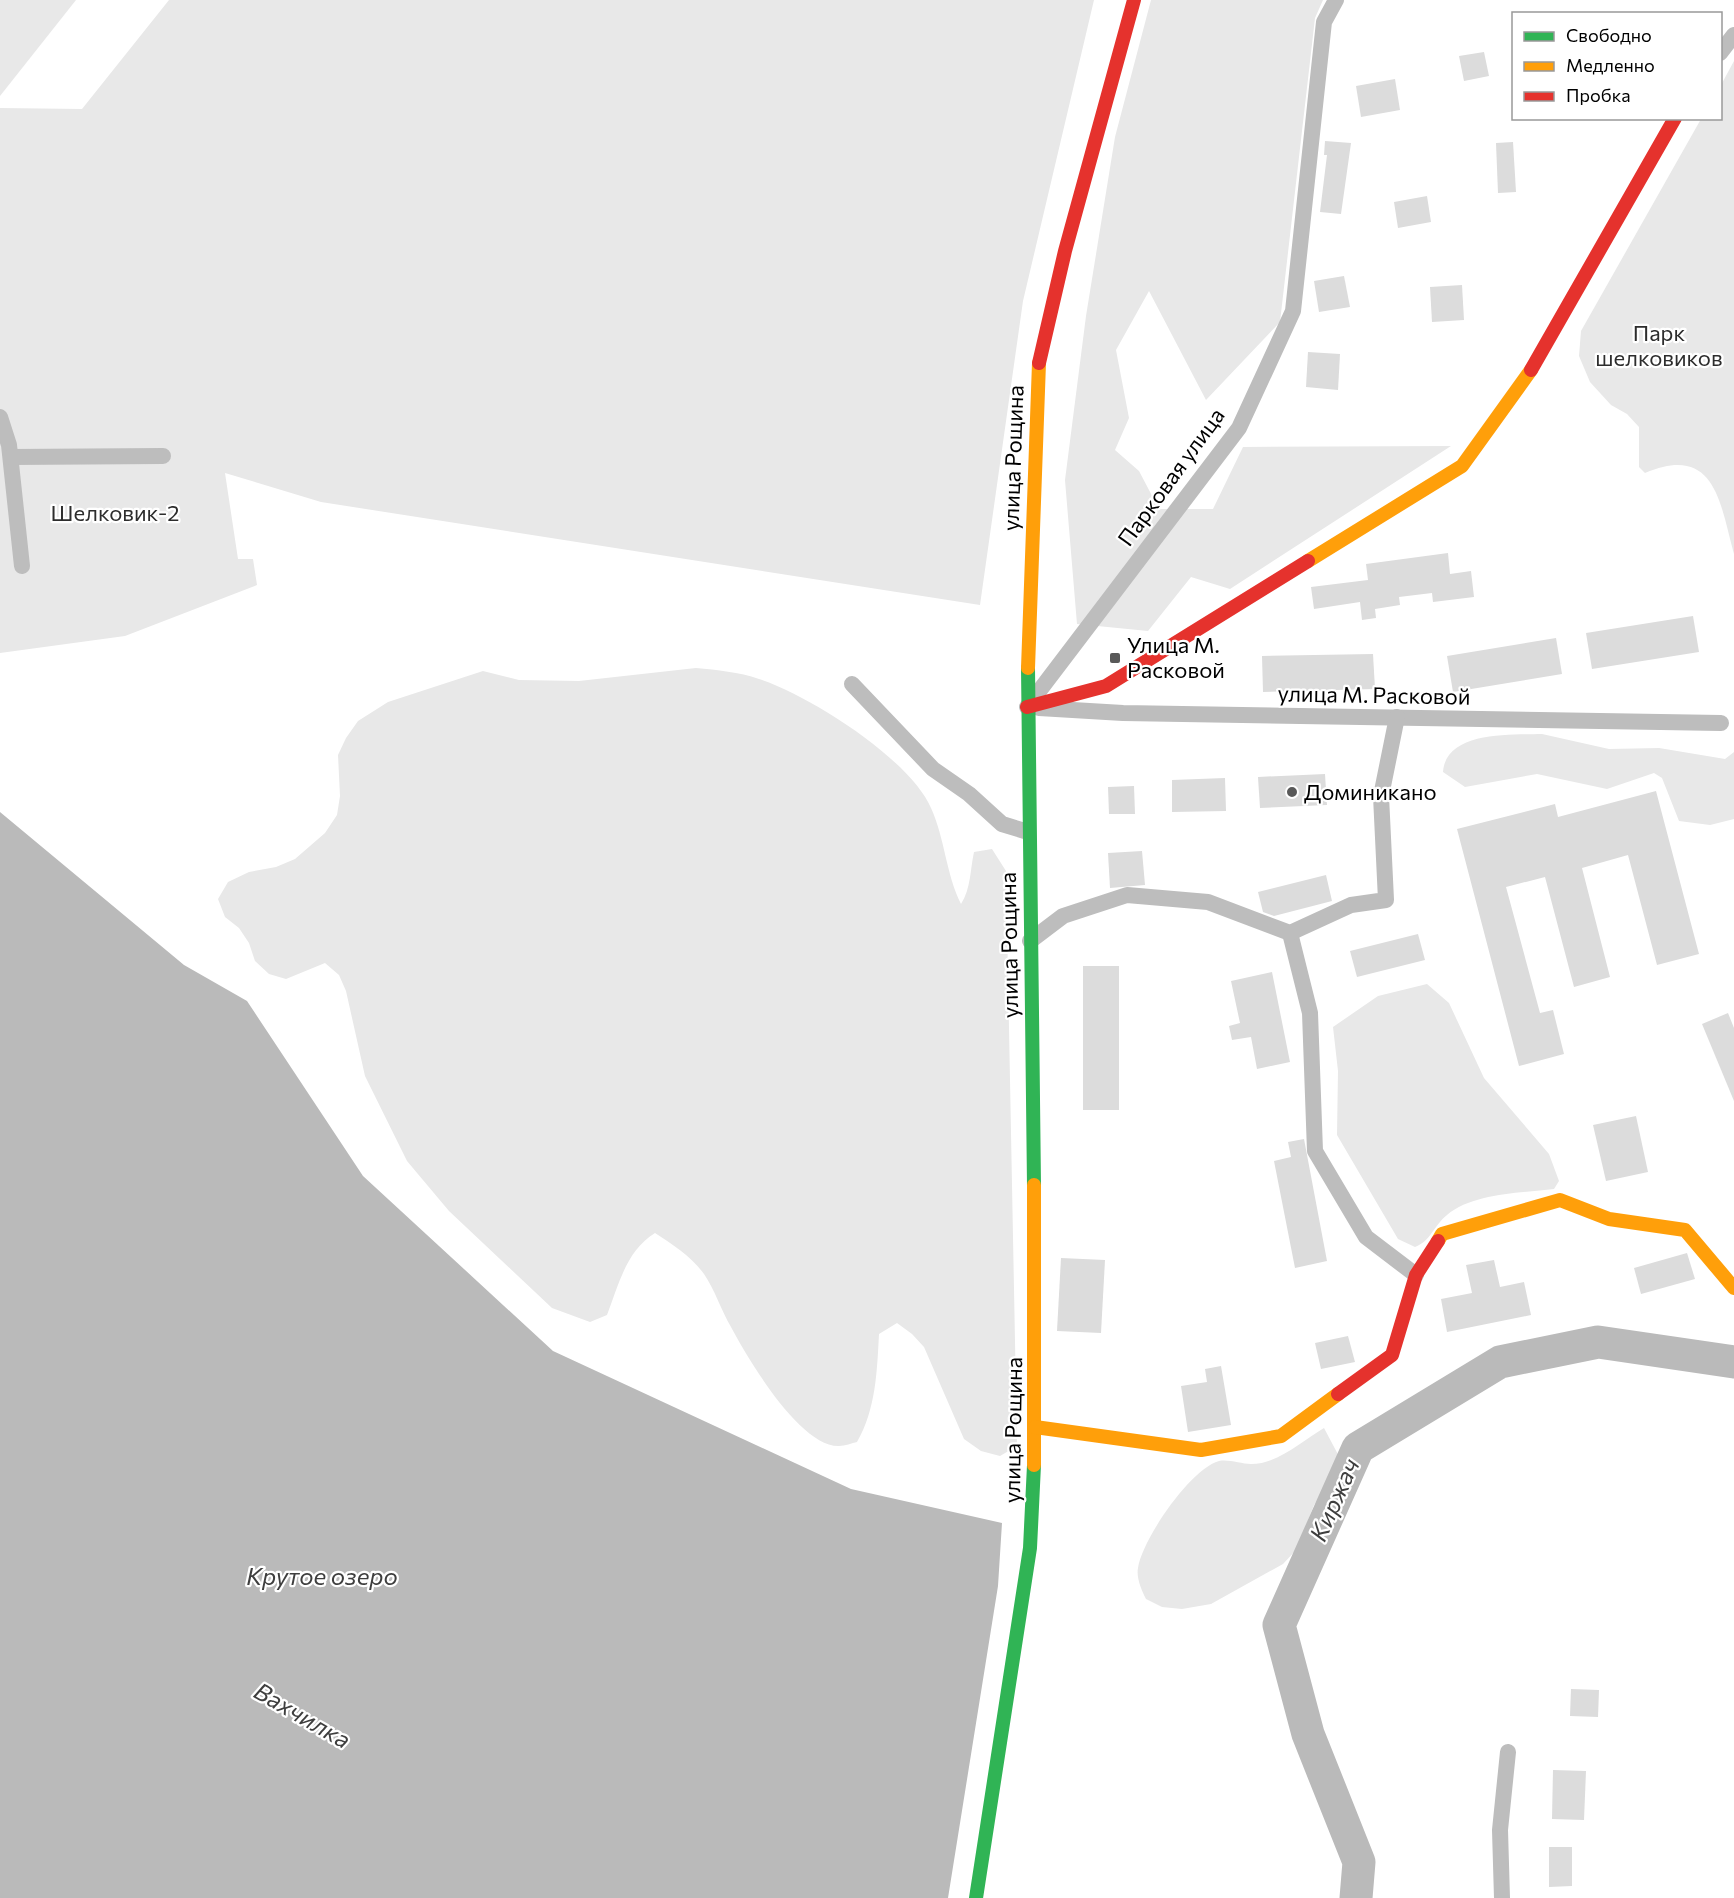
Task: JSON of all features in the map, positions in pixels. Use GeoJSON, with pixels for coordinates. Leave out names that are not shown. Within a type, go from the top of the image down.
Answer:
{"type":"FeatureCollection","features":[{"type":"Feature","properties":{"kind":"street","name":"улица Рощина"},"geometry":{"type":"LineString","coordinates":[[976,1898],[1030,1548],[1035,1427],[1027,707],[1037,370],[1065,251],[1134,0]]}},
{"type":"Feature","properties":{"kind":"street","name":"Парковая улица"},"geometry":{"type":"LineString","coordinates":[[1027,707],[1239,428],[1293,311],[1324,21],[1336,0]]}},
{"type":"Feature","properties":{"kind":"street"},"geometry":{"type":"LineString","coordinates":[[1722,50],[1734,35]]}},
{"type":"Feature","properties":{"kind":"street"},"geometry":{"type":"LineString","coordinates":[[1027,707],[1106,686],[1462,466],[1525,381],[1674,120]]}},
{"type":"Feature","properties":{"kind":"street"},"geometry":{"type":"LineString","coordinates":[[0,417],[11,457],[22,566]]}},
{"type":"Feature","properties":{"kind":"street"},"geometry":{"type":"LineString","coordinates":[[11,457],[163,456]]}},
{"type":"Feature","properties":{"kind":"street"},"geometry":{"type":"LineString","coordinates":[[852,684],[933,769],[969,794],[1002,824],[1028,832]]}},
{"type":"Feature","properties":{"kind":"street"},"geometry":{"type":"LineString","coordinates":[[1106,686],[1108,702],[1123,713]]}},
{"type":"Feature","properties":{"kind":"street","name":"улица М. Расковой"},"geometry":{"type":"LineString","coordinates":[[1027,707],[1123,713],[1721,723]]}},
{"type":"Feature","properties":{"kind":"street"},"geometry":{"type":"LineString","coordinates":[[1030,941],[1064,916],[1127,895],[1208,902],[1290,933],[1351,904],[1386,900],[1381,796],[1397,717]]}},
{"type":"Feature","properties":{"kind":"street"},"geometry":{"type":"LineString","coordinates":[[1290,933],[1310,1013],[1316,1151],[1366,1237],[1416,1275]]}},
{"type":"Feature","properties":{"kind":"street"},"geometry":{"type":"LineString","coordinates":[[1035,1427],[1201,1450],[1281,1436],[1392,1355],[1416,1275],[1442,1234],[1560,1200],[1609,1220],[1685,1230],[1734,1288]]}},
{"type":"Feature","properties":{"kind":"street"},"geometry":{"type":"LineString","coordinates":[[1502,1898],[1500,1830],[1508,1752]]}},
{"type":"Feature","properties":{"kind":"green space"},"geometry":{"type":"Polygon","coordinates":[[[0,0],[76,0],[0,96],[0,0]]]}},
{"type":"Feature","properties":{"kind":"green space","name":"Шелковик-2"},"geometry":{"type":"Polygon","coordinates":[[[169,0],[1094,0],[1023,301],[980,605],[321,502],[225,473],[238,559],[253,559],[257,585],[125,636],[0,653],[0,108],[82,109],[169,0]]]}},
{"type":"Feature","properties":{"kind":"green space"},"geometry":{"type":"Polygon","coordinates":[[[1151,0],[1323,0],[1315,18],[1280,322],[1206,400],[1149,291],[1116,350],[1129,418],[1115,450],[1139,471],[1159,509],[1213,509],[1243,447],[1451,446],[1230,589],[1191,577],[1148,631],[1077,624],[1065,480],[1086,316],[1115,137],[1151,0]]]}},
{"type":"Feature","properties":{"kind":"green space","name":"Парк шелковиков"},"geometry":{"type":"Polygon","coordinates":[[[1734,61],[1734,554],[1724,516],[1711,484],[1701,472],[1687,466],[1669,466],[1645,473],[1639,467],[1639,427],[1627,414],[1611,405],[1590,382],[1579,356],[1581,331],[1700,120],[1722,120],[1722,83],[1734,61]]]}},
{"type":"Feature","properties":{"kind":"green space"},"geometry":{"type":"Polygon","coordinates":[[[696,668],[744,675],[780,687],[830,714],[881,750],[920,789],[931,808],[961,904],[968,885],[974,852],[992,849],[1006,871],[1017,1446],[1000,1456],[981,1451],[964,1439],[924,1347],[897,1323],[879,1334],[872,1403],[857,1442],[839,1446],[824,1442],[808,1432],[792,1417],[762,1379],[727,1320],[704,1274],[688,1256],[655,1233],[645,1240],[630,1259],[607,1315],[590,1322],[552,1308],[449,1211],[407,1161],[365,1076],[346,991],[339,975],[325,963],[286,979],[269,974],[255,961],[249,943],[239,928],[225,917],[218,899],[228,882],[249,872],[276,867],[295,859],[325,833],[337,815],[340,796],[338,755],[346,738],[358,721],[388,702],[483,671],[519,680],[579,681],[696,668]]]}},
{"type":"Feature","properties":{"kind":"green space"},"geometry":{"type":"Polygon","coordinates":[[[1542,734],[1609,749],[1659,748],[1725,759],[1734,752],[1734,819],[1710,825],[1679,821],[1662,778],[1654,773],[1607,789],[1537,774],[1465,787],[1443,772],[1447,758],[1456,748],[1468,742],[1499,735],[1542,734]]]}},
{"type":"Feature","properties":{"kind":"green space"},"geometry":{"type":"Polygon","coordinates":[[[1427,984],[1449,1003],[1484,1078],[1549,1154],[1559,1181],[1554,1189],[1498,1195],[1470,1202],[1447,1215],[1425,1241],[1415,1247],[1398,1239],[1337,1135],[1338,1071],[1333,1027],[1378,996],[1427,984]]]}},
{"type":"Feature","properties":{"kind":"green space"},"geometry":{"type":"Polygon","coordinates":[[[1324,1428],[1342,1462],[1314,1505],[1296,1550],[1283,1564],[1211,1604],[1182,1609],[1162,1607],[1146,1599],[1138,1576],[1141,1556],[1169,1507],[1195,1477],[1219,1461],[1251,1464],[1271,1460],[1324,1428]]]}},
{"type":"Feature","properties":{"kind":"water","name":"Крутое озеро"},"geometry":{"type":"Polygon","coordinates":[[[0,812],[184,965],[247,1001],[363,1176],[553,1351],[851,1489],[1002,1523],[998,1586],[948,1898],[0,1898],[0,812]]]}},
{"type":"Feature","properties":{"kind":"building"},"geometry":{"type":"Polygon","coordinates":[[[1484,52],[1489,76],[1464,81],[1459,56],[1484,52]]]}},
{"type":"Feature","properties":{"kind":"building"},"geometry":{"type":"Polygon","coordinates":[[[1395,79],[1400,110],[1361,117],[1356,86],[1395,79]]]}},
{"type":"Feature","properties":{"kind":"building"},"geometry":{"type":"Polygon","coordinates":[[[1325,141],[1351,143],[1341,214],[1320,212],[1327,155],[1324,155],[1325,141]]]}},
{"type":"Feature","properties":{"kind":"building"},"geometry":{"type":"Polygon","coordinates":[[[1513,142],[1516,192],[1498,193],[1496,143],[1513,142]]]}},
{"type":"Feature","properties":{"kind":"building"},"geometry":{"type":"Polygon","coordinates":[[[1427,196],[1431,222],[1398,228],[1394,202],[1427,196]]]}},
{"type":"Feature","properties":{"kind":"building"},"geometry":{"type":"Polygon","coordinates":[[[1344,276],[1350,307],[1319,312],[1314,281],[1344,276]]]}},
{"type":"Feature","properties":{"kind":"building"},"geometry":{"type":"Polygon","coordinates":[[[1462,285],[1464,320],[1432,322],[1430,287],[1462,285]]]}},
{"type":"Feature","properties":{"kind":"building"},"geometry":{"type":"Polygon","coordinates":[[[1308,352],[1340,354],[1338,390],[1306,387],[1308,352]]]}},
{"type":"Feature","properties":{"kind":"building"},"geometry":{"type":"Polygon","coordinates":[[[1448,553],[1450,574],[1471,571],[1474,597],[1433,602],[1432,593],[1399,597],[1400,605],[1375,609],[1376,618],[1362,620],[1360,602],[1314,609],[1311,587],[1368,580],[1366,564],[1448,553]]]}},
{"type":"Feature","properties":{"kind":"building"},"geometry":{"type":"Polygon","coordinates":[[[1693,616],[1699,652],[1592,669],[1586,633],[1693,616]]]}},
{"type":"Feature","properties":{"kind":"building"},"geometry":{"type":"Polygon","coordinates":[[[1556,638],[1562,674],[1453,692],[1447,656],[1556,638]]]}},
{"type":"Feature","properties":{"kind":"building"},"geometry":{"type":"Polygon","coordinates":[[[1373,654],[1375,689],[1263,692],[1262,656],[1373,654]]]}},
{"type":"Feature","properties":{"kind":"building"},"geometry":{"type":"Polygon","coordinates":[[[1325,774],[1327,805],[1260,808],[1258,777],[1325,774]]]}},
{"type":"Feature","properties":{"kind":"building"},"geometry":{"type":"Polygon","coordinates":[[[1225,778],[1226,811],[1172,812],[1172,780],[1225,778]]]}},
{"type":"Feature","properties":{"kind":"building"},"geometry":{"type":"Polygon","coordinates":[[[1134,786],[1135,814],[1109,814],[1108,787],[1134,786]]]}},
{"type":"Feature","properties":{"kind":"building"},"geometry":{"type":"Polygon","coordinates":[[[1656,791],[1699,954],[1657,965],[1628,855],[1582,868],[1610,977],[1574,987],[1545,877],[1506,887],[1540,1013],[1553,1010],[1564,1054],[1519,1066],[1457,829],[1555,804],[1558,817],[1656,791]]]}},
{"type":"Feature","properties":{"kind":"building"},"geometry":{"type":"Polygon","coordinates":[[[1142,851],[1145,885],[1110,888],[1108,853],[1142,851]]]}},
{"type":"Feature","properties":{"kind":"building"},"geometry":{"type":"Polygon","coordinates":[[[1326,875],[1332,901],[1274,916],[1263,912],[1258,892],[1326,875]]]}},
{"type":"Feature","properties":{"kind":"building"},"geometry":{"type":"Polygon","coordinates":[[[1418,934],[1425,960],[1357,977],[1350,951],[1418,934]]]}},
{"type":"Feature","properties":{"kind":"building"},"geometry":{"type":"Polygon","coordinates":[[[1083,966],[1119,966],[1119,1110],[1083,1110],[1083,966]]]}},
{"type":"Feature","properties":{"kind":"building"},"geometry":{"type":"Polygon","coordinates":[[[1272,972],[1290,1062],[1257,1069],[1251,1037],[1232,1040],[1229,1026],[1240,1023],[1231,981],[1272,972]]]}},
{"type":"Feature","properties":{"kind":"building"},"geometry":{"type":"Polygon","coordinates":[[[1728,1013],[1734,1028],[1734,1101],[1702,1024],[1728,1013]]]}},
{"type":"Feature","properties":{"kind":"building"},"geometry":{"type":"Polygon","coordinates":[[[1636,1116],[1648,1172],[1606,1181],[1593,1125],[1636,1116]]]}},
{"type":"Feature","properties":{"kind":"building"},"geometry":{"type":"Polygon","coordinates":[[[1304,1139],[1327,1261],[1295,1268],[1274,1161],[1291,1157],[1288,1142],[1304,1139]]]}},
{"type":"Feature","properties":{"kind":"building"},"geometry":{"type":"Polygon","coordinates":[[[1687,1253],[1695,1279],[1641,1294],[1634,1268],[1687,1253]]]}},
{"type":"Feature","properties":{"kind":"building"},"geometry":{"type":"Polygon","coordinates":[[[1061,1258],[1105,1260],[1101,1333],[1057,1331],[1061,1258]]]}},
{"type":"Feature","properties":{"kind":"building"},"geometry":{"type":"Polygon","coordinates":[[[1494,1260],[1500,1287],[1524,1282],[1531,1315],[1447,1332],[1441,1299],[1472,1293],[1466,1265],[1494,1260]]]}},
{"type":"Feature","properties":{"kind":"building"},"geometry":{"type":"Polygon","coordinates":[[[1348,1336],[1355,1362],[1321,1369],[1315,1343],[1348,1336]]]}},
{"type":"Feature","properties":{"kind":"building"},"geometry":{"type":"Polygon","coordinates":[[[1221,1366],[1231,1425],[1188,1432],[1181,1386],[1207,1382],[1205,1369],[1221,1366]]]}},
{"type":"Feature","properties":{"kind":"building"},"geometry":{"type":"Polygon","coordinates":[[[1571,1689],[1599,1690],[1598,1717],[1570,1716],[1571,1689]]]}},
{"type":"Feature","properties":{"kind":"building"},"geometry":{"type":"Polygon","coordinates":[[[1553,1770],[1586,1771],[1584,1820],[1552,1819],[1553,1770]]]}},
{"type":"Feature","properties":{"kind":"building"},"geometry":{"type":"Polygon","coordinates":[[[1549,1847],[1572,1847],[1572,1886],[1549,1887],[1549,1847]]]}},
{"type":"Feature","properties":{"kind":"waterway","name":"Киржач"},"geometry":{"type":"LineString","coordinates":[[1356,1898],[1359,1862],[1308,1734],[1279,1625],[1358,1448],[1500,1362],[1598,1342],[1734,1362]]}},
{"type":"Feature","properties":{"kind":"traffic: fast"},"geometry":{"type":"LineString","coordinates":[[1028,668],[1034,1185]]}},
{"type":"Feature","properties":{"kind":"traffic: fast"},"geometry":{"type":"LineString","coordinates":[[976,1898],[1030,1548],[1034,1465]]}},
{"type":"Feature","properties":{"kind":"traffic: slow"},"geometry":{"type":"LineString","coordinates":[[1028,668],[1039,363]]}},
{"type":"Feature","properties":{"kind":"traffic: slow"},"geometry":{"type":"LineString","coordinates":[[1308,561],[1462,466],[1531,370]]}},
{"type":"Feature","properties":{"kind":"traffic: slow"},"geometry":{"type":"LineString","coordinates":[[1034,1185],[1034,1465]]}},
{"type":"Feature","properties":{"kind":"traffic: slow"},"geometry":{"type":"LineString","coordinates":[[1438,1241],[1442,1234],[1560,1200],[1609,1219],[1685,1230],[1734,1288]]}},
{"type":"Feature","properties":{"kind":"traffic: slow"},"geometry":{"type":"LineString","coordinates":[[1035,1427],[1201,1450],[1281,1436],[1338,1394]]}},
{"type":"Feature","properties":{"kind":"traffic: jam"},"geometry":{"type":"LineString","coordinates":[[1039,363],[1065,251],[1134,0]]}},
{"type":"Feature","properties":{"kind":"traffic: jam"},"geometry":{"type":"LineString","coordinates":[[1531,370],[1674,120]]}},
{"type":"Feature","properties":{"kind":"traffic: jam"},"geometry":{"type":"LineString","coordinates":[[1027,707],[1106,686],[1308,561]]}},
{"type":"Feature","properties":{"kind":"traffic: jam"},"geometry":{"type":"LineString","coordinates":[[1338,1394],[1392,1355],[1416,1275],[1438,1241]]}},
{"type":"Feature","properties":{"kind":"place","name":"Улица М. Расковой"},"geometry":{"type":"Point","coordinates":[1115,658]}},
{"type":"Feature","properties":{"kind":"place","name":"Доминикано"},"geometry":{"type":"Point","coordinates":[1292,792]}},
{"type":"Feature","properties":{"kind":"water label","name":"Вахчилка"},"geometry":{"type":"Point","coordinates":[302,1716]}}]}
